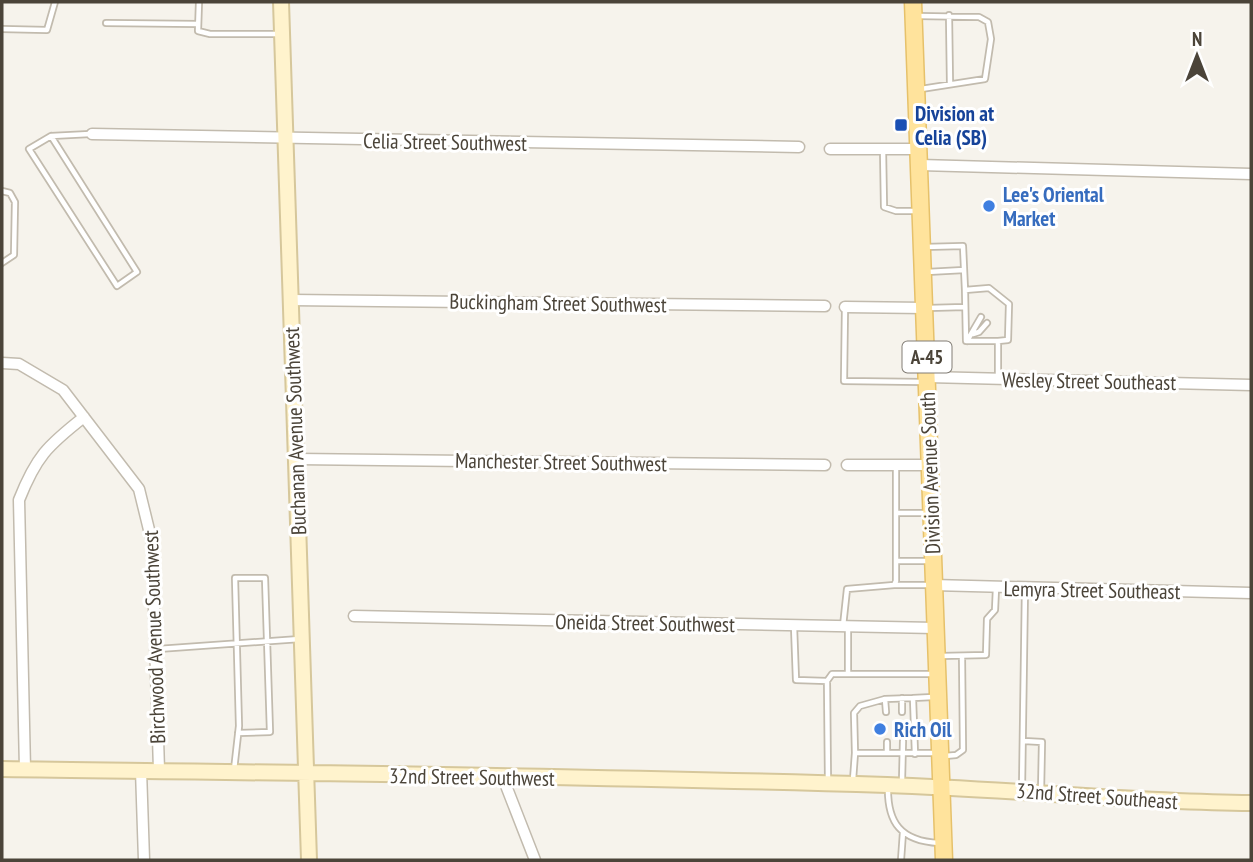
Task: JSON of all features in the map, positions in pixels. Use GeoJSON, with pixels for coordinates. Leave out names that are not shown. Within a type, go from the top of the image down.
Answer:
{"type":"FeatureCollection","features":[{"type":"Feature","properties":{"kind":"main road","name":"Division Avenue South"},"geometry":{"type":"LineString","coordinates":[[914,9],[944,860]]}},
{"type":"Feature","properties":{"kind":"street","name":"Buchanan Avenue Southwest"},"geometry":{"type":"LineString","coordinates":[[281,2],[309,860]]}},
{"type":"Feature","properties":{"kind":"street","name":"Celia Street Southwest"},"geometry":{"type":"LineString","coordinates":[[92,134],[799,147]]}},
{"type":"Feature","properties":{"kind":"street"},"geometry":{"type":"LineString","coordinates":[[830,149],[883,149],[920,157],[1251,174]]}},
{"type":"Feature","properties":{"kind":"street","name":"Buckingham Street Southwest"},"geometry":{"type":"LineString","coordinates":[[291,300],[825,306]]}},
{"type":"Feature","properties":{"kind":"street"},"geometry":{"type":"LineString","coordinates":[[845,307],[925,308]]}},
{"type":"Feature","properties":{"kind":"street","name":"Birchwood Avenue Southwest"},"geometry":{"type":"LineString","coordinates":[[2,363],[19,364],[55,383],[139,489],[152,542],[158,649],[159,770]]}},
{"type":"Feature","properties":{"kind":"street","name":"Wesley Street Southeast"},"geometry":{"type":"LineString","coordinates":[[928,379],[1251,385]]}},
{"type":"Feature","properties":{"kind":"street"},"geometry":{"type":"LineString","coordinates":[[25,769],[19,500],[40,456],[84,417]]}},
{"type":"Feature","properties":{"kind":"street","name":"Manchester Street Southwest"},"geometry":{"type":"LineString","coordinates":[[297,459],[825,465]]}},
{"type":"Feature","properties":{"kind":"street"},"geometry":{"type":"LineString","coordinates":[[847,465],[929,466]]}},
{"type":"Feature","properties":{"kind":"street","name":"Lemyra Street Southeast"},"geometry":{"type":"LineString","coordinates":[[933,585],[1251,593]]}},
{"type":"Feature","properties":{"kind":"street","name":"Oneida Street Southwest"},"geometry":{"type":"LineString","coordinates":[[354,617],[935,628]]}},
{"type":"Feature","properties":{"kind":"street","name":"32nd Street Southwest"},"geometry":{"type":"LineString","coordinates":[[2,768],[306,772],[943,787]]}},
{"type":"Feature","properties":{"kind":"street","name":"Birchwood Avenue Southwest"},"geometry":{"type":"LineString","coordinates":[[141,770],[144,860]]}},
{"type":"Feature","properties":{"kind":"street"},"geometry":{"type":"LineString","coordinates":[[503,778],[535,860]]}},
{"type":"Feature","properties":{"kind":"street","name":"32nd Street Southeast"},"geometry":{"type":"LineString","coordinates":[[943,787],[1022,791],[1123,801],[1251,803]]}},
{"type":"Feature","properties":{"kind":"lane"},"geometry":{"type":"LineString","coordinates":[[2,29],[47,30],[55,2]]}},
{"type":"Feature","properties":{"kind":"lane"},"geometry":{"type":"LineString","coordinates":[[199,2],[198,31],[210,34],[283,34]]}},
{"type":"Feature","properties":{"kind":"lane"},"geometry":{"type":"LineString","coordinates":[[914,9],[979,17],[988,22],[991,39],[985,79],[917,90]]}},
{"type":"Feature","properties":{"kind":"lane"},"geometry":{"type":"LineString","coordinates":[[949,15],[950,84]]}},
{"type":"Feature","properties":{"kind":"lane"},"geometry":{"type":"LineString","coordinates":[[106,23],[198,24]]}},
{"type":"Feature","properties":{"kind":"lane"},"geometry":{"type":"LineString","coordinates":[[51,136],[137,272],[117,286],[29,149],[51,136],[92,134]]}},
{"type":"Feature","properties":{"kind":"lane"},"geometry":{"type":"LineString","coordinates":[[883,149],[884,207],[896,211],[921,211]]}},
{"type":"Feature","properties":{"kind":"lane"},"geometry":{"type":"LineString","coordinates":[[2,191],[10,192],[15,202],[14,255],[2,263]]}},
{"type":"Feature","properties":{"kind":"lane"},"geometry":{"type":"LineString","coordinates":[[923,247],[963,246],[966,341]]}},
{"type":"Feature","properties":{"kind":"lane"},"geometry":{"type":"LineString","coordinates":[[924,272],[964,271]]}},
{"type":"Feature","properties":{"kind":"lane"},"geometry":{"type":"LineString","coordinates":[[965,290],[989,288],[1002,303],[1009,304],[1008,340],[966,341]]}},
{"type":"Feature","properties":{"kind":"lane"},"geometry":{"type":"LineString","coordinates":[[845,307],[844,381],[928,379]]}},
{"type":"Feature","properties":{"kind":"lane"},"geometry":{"type":"LineString","coordinates":[[925,308],[965,307]]}},
{"type":"Feature","properties":{"kind":"lane"},"geometry":{"type":"LineString","coordinates":[[973,334],[972,327],[981,317]]}},
{"type":"Feature","properties":{"kind":"lane"},"geometry":{"type":"LineString","coordinates":[[966,341],[987,323]]}},
{"type":"Feature","properties":{"kind":"lane"},"geometry":{"type":"LineString","coordinates":[[998,341],[998,379]]}},
{"type":"Feature","properties":{"kind":"lane"},"geometry":{"type":"LineString","coordinates":[[894,585],[896,465]]}},
{"type":"Feature","properties":{"kind":"lane"},"geometry":{"type":"LineString","coordinates":[[896,513],[931,513]]}},
{"type":"Feature","properties":{"kind":"lane"},"geometry":{"type":"LineString","coordinates":[[896,561],[933,561]]}},
{"type":"Feature","properties":{"kind":"lane"},"geometry":{"type":"LineString","coordinates":[[234,771],[238,733],[235,578],[265,578],[270,732],[238,733]]}},
{"type":"Feature","properties":{"kind":"lane"},"geometry":{"type":"LineString","coordinates":[[848,674],[847,589],[933,585]]}},
{"type":"Feature","properties":{"kind":"lane"},"geometry":{"type":"LineString","coordinates":[[936,656],[986,655],[987,619],[995,610],[996,588]]}},
{"type":"Feature","properties":{"kind":"lane"},"geometry":{"type":"LineString","coordinates":[[1022,791],[1026,589]]}},
{"type":"Feature","properties":{"kind":"lane"},"geometry":{"type":"LineString","coordinates":[[794,626],[796,680],[827,681]]}},
{"type":"Feature","properties":{"kind":"lane"},"geometry":{"type":"LineString","coordinates":[[158,649],[302,639]]}},
{"type":"Feature","properties":{"kind":"lane"},"geometry":{"type":"LineString","coordinates":[[855,753],[956,755],[963,750],[962,656]]}},
{"type":"Feature","properties":{"kind":"lane"},"geometry":{"type":"LineString","coordinates":[[828,784],[827,681],[832,674],[936,674]]}},
{"type":"Feature","properties":{"kind":"lane"},"geometry":{"type":"LineString","coordinates":[[853,784],[854,713],[860,706],[885,699],[937,697]]}},
{"type":"Feature","properties":{"kind":"lane"},"geometry":{"type":"LineString","coordinates":[[902,698],[902,712]]}},
{"type":"Feature","properties":{"kind":"lane"},"geometry":{"type":"LineString","coordinates":[[913,698],[915,754]]}},
{"type":"Feature","properties":{"kind":"lane"},"geometry":{"type":"LineString","coordinates":[[885,699],[886,712]]}},
{"type":"Feature","properties":{"kind":"lane"},"geometry":{"type":"LineString","coordinates":[[887,741],[887,753]]}},
{"type":"Feature","properties":{"kind":"lane"},"geometry":{"type":"LineString","coordinates":[[903,741],[903,754],[887,808],[903,831],[918,841],[944,843]]}},
{"type":"Feature","properties":{"kind":"lane"},"geometry":{"type":"LineString","coordinates":[[1024,741],[1042,742],[1041,793]]}},
{"type":"Feature","properties":{"kind":"lane"},"geometry":{"type":"LineString","coordinates":[[901,860],[903,831]]}},
{"type":"Feature","properties":{"kind":"place","name":"Division at Celia (SB)"},"geometry":{"type":"Point","coordinates":[901,125]}},
{"type":"Feature","properties":{"kind":"place","name":"Lee's Oriental Market"},"geometry":{"type":"Point","coordinates":[989,206]}},
{"type":"Feature","properties":{"kind":"place","name":"Rich Oil"},"geometry":{"type":"Point","coordinates":[880,729]}}]}
